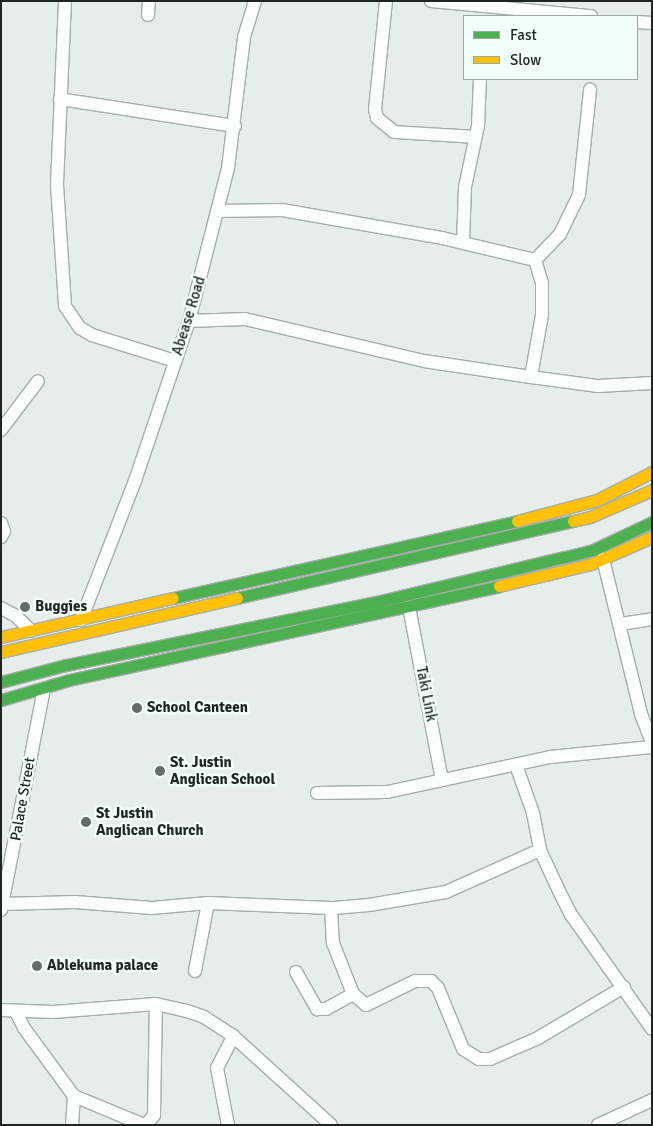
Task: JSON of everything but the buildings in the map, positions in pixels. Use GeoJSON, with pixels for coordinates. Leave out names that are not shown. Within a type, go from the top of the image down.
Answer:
{"type":"FeatureCollection","features":[{"type":"Feature","properties":{"kind":"main road"},"geometry":{"type":"LineString","coordinates":[[1,637],[544,515],[597,500],[652,472]]}},
{"type":"Feature","properties":{"kind":"main road"},"geometry":{"type":"LineString","coordinates":[[1,652],[590,517],[652,490]]}},
{"type":"Feature","properties":{"kind":"main road"},"geometry":{"type":"LineString","coordinates":[[1,682],[66,665],[380,601],[593,550],[652,522]]}},
{"type":"Feature","properties":{"kind":"main road"},"geometry":{"type":"LineString","coordinates":[[1,700],[69,680],[513,583],[603,559],[652,537]]}},
{"type":"Feature","properties":{"kind":"main road"},"geometry":{"type":"LineString","coordinates":[[510,569],[513,583]]}},
{"type":"Feature","properties":{"kind":"street"},"geometry":{"type":"LineString","coordinates":[[65,1],[57,185],[65,306],[80,328],[92,335],[176,360]]}},
{"type":"Feature","properties":{"kind":"street"},"geometry":{"type":"LineString","coordinates":[[148,15],[149,1]]}},
{"type":"Feature","properties":{"kind":"street","name":"Abease Road"},"geometry":{"type":"LineString","coordinates":[[81,620],[135,481],[189,321],[218,211],[235,126],[244,37],[255,1]]}},
{"type":"Feature","properties":{"kind":"street"},"geometry":{"type":"LineString","coordinates":[[386,1],[375,109],[377,118],[394,132],[475,137]]}},
{"type":"Feature","properties":{"kind":"street"},"geometry":{"type":"LineString","coordinates":[[431,1],[486,12],[565,15]]}},
{"type":"Feature","properties":{"kind":"street"},"geometry":{"type":"LineString","coordinates":[[638,22],[652,23]]}},
{"type":"Feature","properties":{"kind":"street"},"geometry":{"type":"LineString","coordinates":[[463,242],[465,187],[475,137],[480,80]]}},
{"type":"Feature","properties":{"kind":"street"},"geometry":{"type":"LineString","coordinates":[[535,260],[560,234],[579,195],[590,90]]}},
{"type":"Feature","properties":{"kind":"street"},"geometry":{"type":"LineString","coordinates":[[60,100],[235,126]]}},
{"type":"Feature","properties":{"kind":"street"},"geometry":{"type":"LineString","coordinates":[[218,211],[282,210],[463,242],[535,260]]}},
{"type":"Feature","properties":{"kind":"street"},"geometry":{"type":"LineString","coordinates":[[530,377],[542,315],[542,283],[535,260]]}},
{"type":"Feature","properties":{"kind":"street"},"geometry":{"type":"LineString","coordinates":[[189,321],[246,320],[424,361],[530,377],[598,386],[652,383]]}},
{"type":"Feature","properties":{"kind":"street"},"geometry":{"type":"LineString","coordinates":[[1,430],[38,381]]}},
{"type":"Feature","properties":{"kind":"street"},"geometry":{"type":"LineString","coordinates":[[1,523],[4,531],[1,537]]}},
{"type":"Feature","properties":{"kind":"street"},"geometry":{"type":"LineString","coordinates":[[603,559],[641,714],[652,742]]}},
{"type":"Feature","properties":{"kind":"street","name":"Taki Link"},"geometry":{"type":"LineString","coordinates":[[409,607],[442,780]]}},
{"type":"Feature","properties":{"kind":"street"},"geometry":{"type":"LineString","coordinates":[[1,608],[16,616],[31,631]]}},
{"type":"Feature","properties":{"kind":"street"},"geometry":{"type":"LineString","coordinates":[[620,624],[652,619]]}},
{"type":"Feature","properties":{"kind":"street","name":"Palace Street"},"geometry":{"type":"LineString","coordinates":[[1,910],[44,688]]}},
{"type":"Feature","properties":{"kind":"street"},"geometry":{"type":"LineString","coordinates":[[316,793],[387,792],[550,757],[652,746]]}},
{"type":"Feature","properties":{"kind":"street"},"geometry":{"type":"LineString","coordinates":[[516,765],[533,813],[540,850],[572,916],[652,1028]]}},
{"type":"Feature","properties":{"kind":"street"},"geometry":{"type":"LineString","coordinates":[[2,904],[75,902],[152,908],[208,903],[331,908],[369,906],[446,892],[540,850]]}},
{"type":"Feature","properties":{"kind":"street"},"geometry":{"type":"LineString","coordinates":[[195,971],[208,903]]}},
{"type":"Feature","properties":{"kind":"street"},"geometry":{"type":"LineString","coordinates":[[331,908],[334,943],[353,994],[366,1006],[415,982],[431,981],[438,988],[464,1049],[479,1059],[490,1059],[538,1038],[624,987]]}},
{"type":"Feature","properties":{"kind":"street"},"geometry":{"type":"LineString","coordinates":[[296,972],[317,1009],[326,1009],[353,994]]}},
{"type":"Feature","properties":{"kind":"street"},"geometry":{"type":"LineString","coordinates":[[16,1012],[24,1028],[74,1096],[145,1125],[154,1115],[156,1004]]}},
{"type":"Feature","properties":{"kind":"street"},"geometry":{"type":"LineString","coordinates":[[1,1010],[53,1012],[156,1004],[204,1017],[233,1036],[331,1125]]}},
{"type":"Feature","properties":{"kind":"street"},"geometry":{"type":"LineString","coordinates":[[228,1125],[217,1068],[233,1036]]}},
{"type":"Feature","properties":{"kind":"street"},"geometry":{"type":"LineString","coordinates":[[72,1125],[74,1096]]}},
{"type":"Feature","properties":{"kind":"street"},"geometry":{"type":"LineString","coordinates":[[598,1125],[652,1100]]}},
{"type":"Feature","properties":{"kind":"traffic: fast"},"geometry":{"type":"LineString","coordinates":[[173,598],[517,521]]}},
{"type":"Feature","properties":{"kind":"traffic: fast"},"geometry":{"type":"LineString","coordinates":[[237,598],[573,521]]}},
{"type":"Feature","properties":{"kind":"traffic: fast"},"geometry":{"type":"LineString","coordinates":[[1,682],[66,665],[380,601],[565,557],[593,550],[652,522]]}},
{"type":"Feature","properties":{"kind":"traffic: fast"},"geometry":{"type":"LineString","coordinates":[[1,700],[69,680],[499,586]]}},
{"type":"Feature","properties":{"kind":"traffic: slow"},"geometry":{"type":"LineString","coordinates":[[517,521],[597,500],[652,472]]}},
{"type":"Feature","properties":{"kind":"traffic: slow"},"geometry":{"type":"LineString","coordinates":[[573,521],[590,517],[652,490]]}},
{"type":"Feature","properties":{"kind":"traffic: slow"},"geometry":{"type":"LineString","coordinates":[[499,586],[591,564],[652,537]]}},
{"type":"Feature","properties":{"kind":"traffic: slow"},"geometry":{"type":"LineString","coordinates":[[1,637],[173,598]]}},
{"type":"Feature","properties":{"kind":"traffic: slow"},"geometry":{"type":"LineString","coordinates":[[1,652],[237,598]]}},
{"type":"Feature","properties":{"kind":"place","name":"Buggies"},"geometry":{"type":"Point","coordinates":[25,607]}},
{"type":"Feature","properties":{"kind":"place","name":"School Canteen"},"geometry":{"type":"Point","coordinates":[137,708]}},
{"type":"Feature","properties":{"kind":"place","name":"St. Justin Anglican School"},"geometry":{"type":"Point","coordinates":[160,771]}},
{"type":"Feature","properties":{"kind":"place","name":"St Justin Anglican Church"},"geometry":{"type":"Point","coordinates":[86,822]}},
{"type":"Feature","properties":{"kind":"place","name":"Ablekuma palace"},"geometry":{"type":"Point","coordinates":[37,966]}}]}
